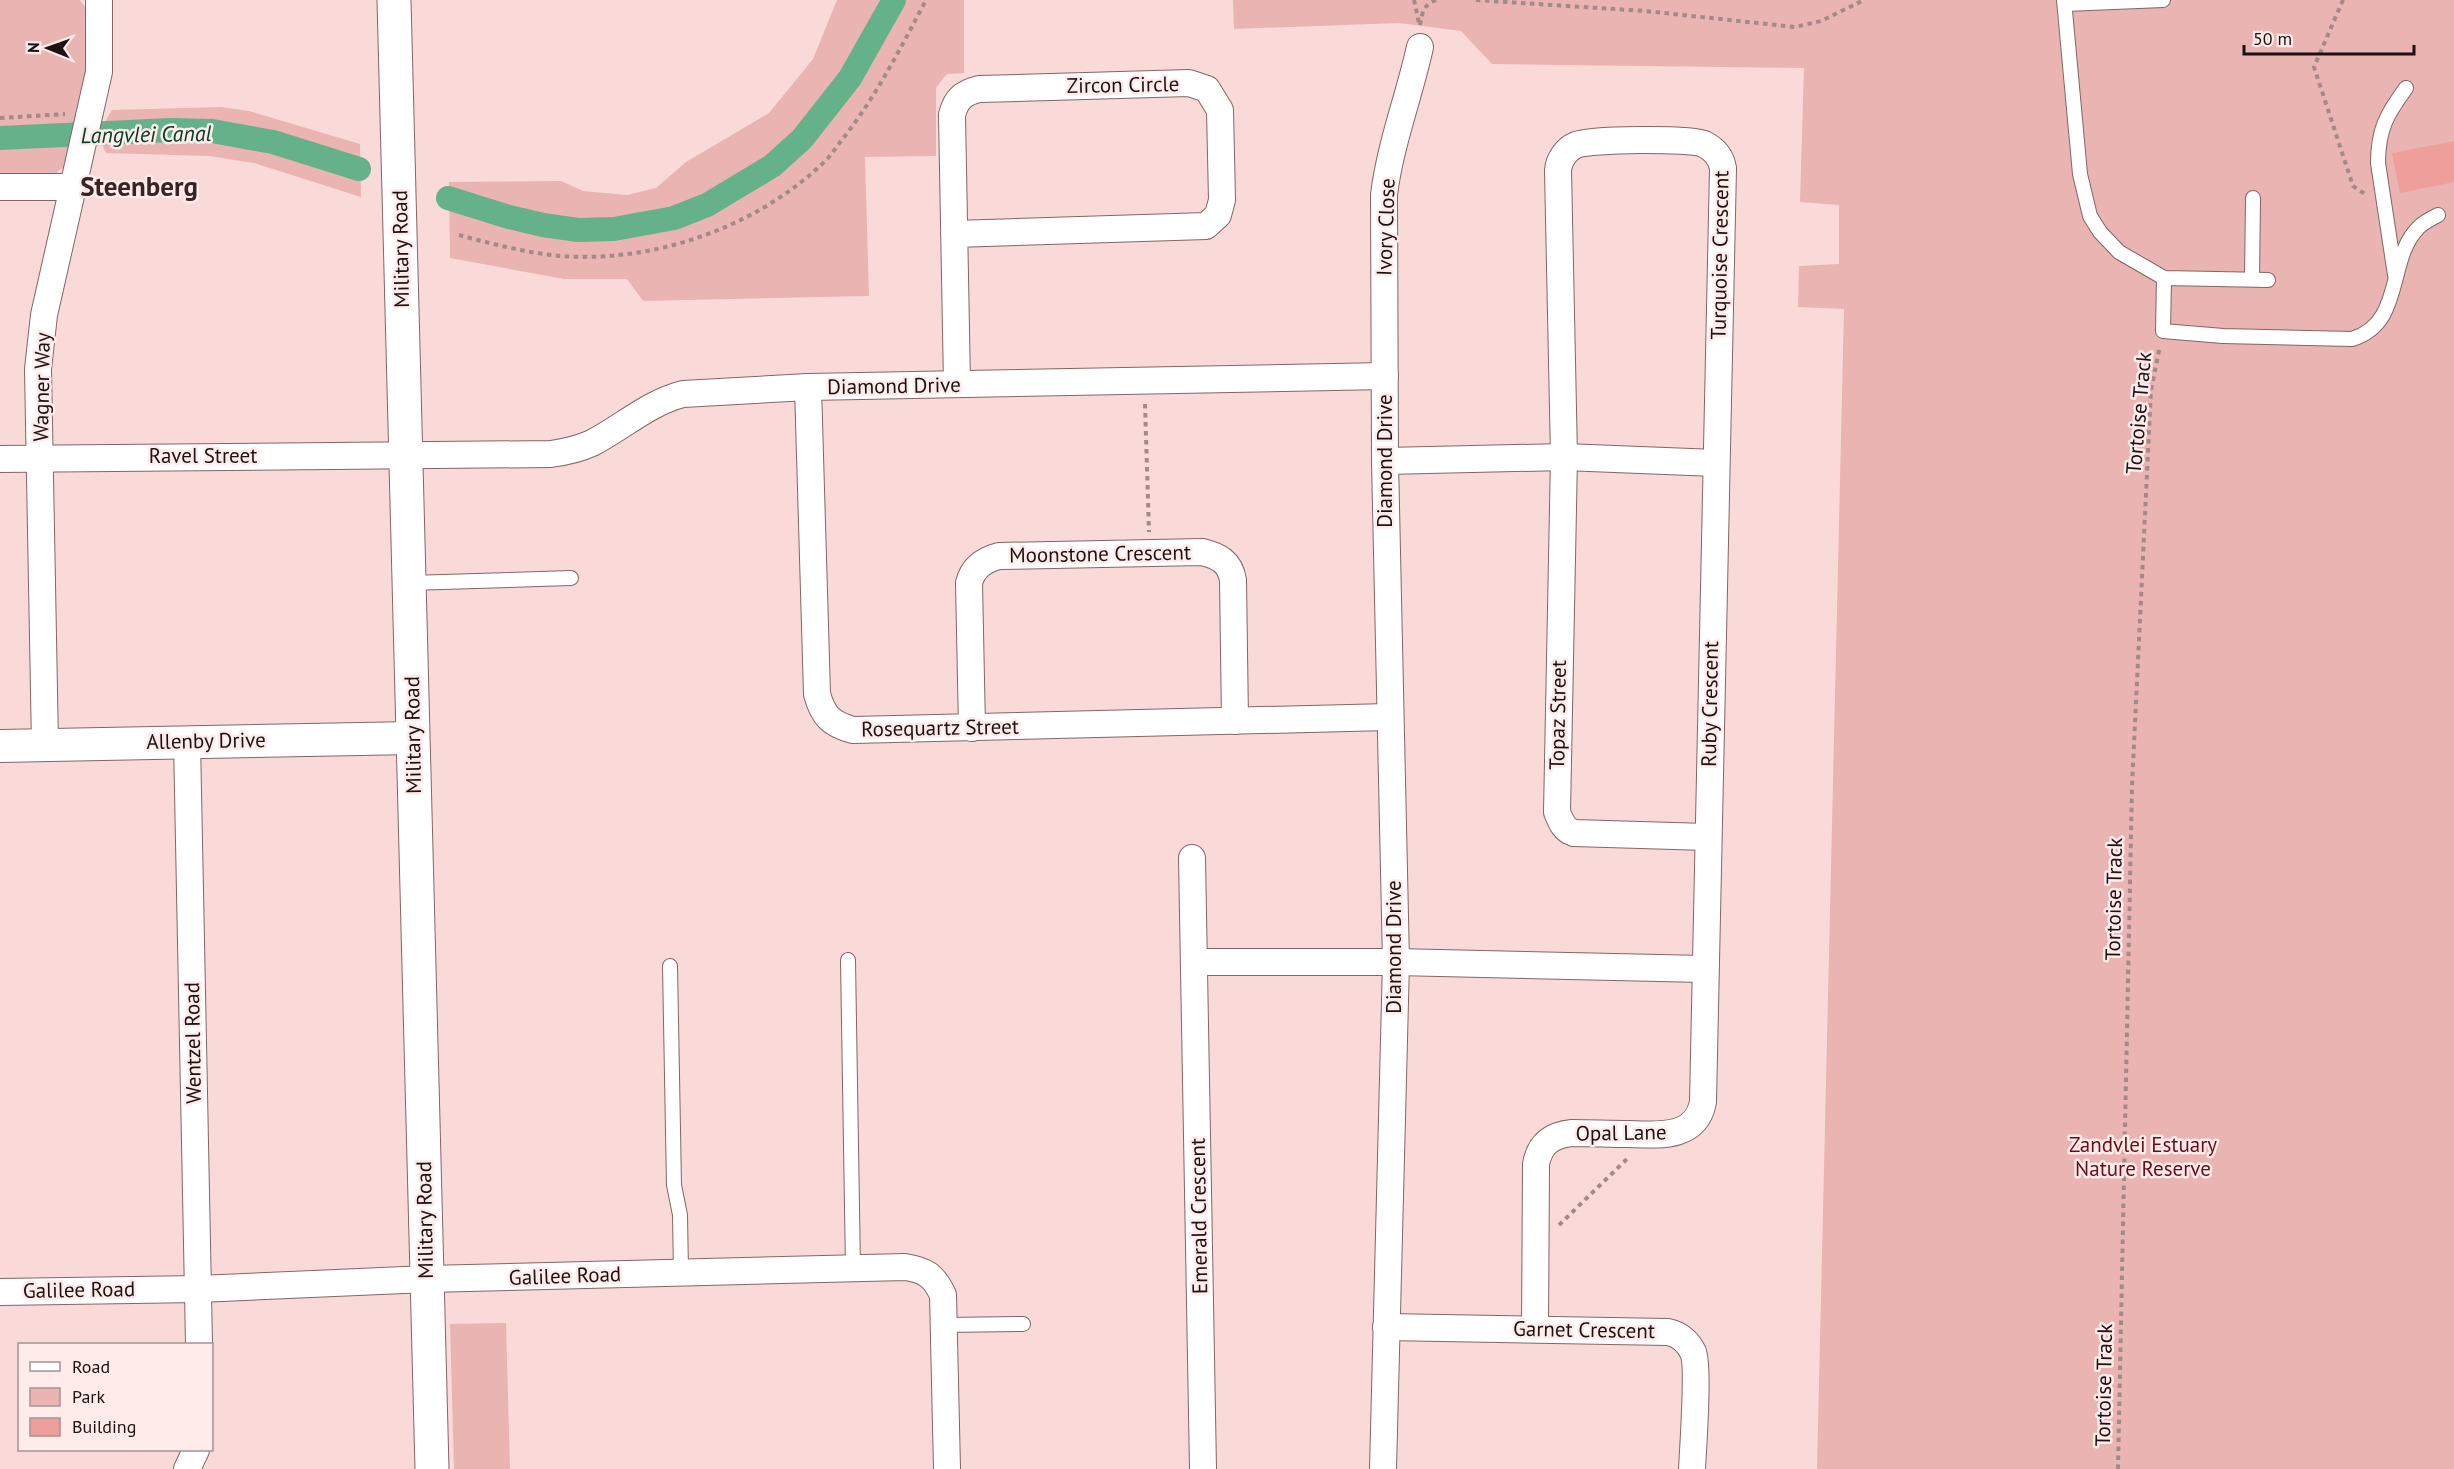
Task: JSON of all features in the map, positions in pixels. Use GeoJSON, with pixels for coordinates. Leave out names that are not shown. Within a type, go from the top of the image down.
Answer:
{"type":"FeatureCollection","features":[{"type":"Feature","properties":{"kind":"main road","name":"Military Road"},"geometry":{"type":"LineString","coordinates":[[394,0],[432,1469]]}},
{"type":"Feature","properties":{"kind":"street","name":"Wagner Way"},"geometry":{"type":"LineString","coordinates":[[45,745],[40,344],[99,72],[99,0]]}},
{"type":"Feature","properties":{"kind":"street","name":"Ivory Close"},"geometry":{"type":"LineString","coordinates":[[1385,376],[1384,195],[1389,158],[1413,83],[1420,47]]}},
{"type":"Feature","properties":{"kind":"street","name":"Zircon Circle"},"geometry":{"type":"LineString","coordinates":[[954,234],[1206,225],[1218,215],[1222,200],[1220,116],[1217,102],[1207,89],[1189,83],[991,88],[964,93],[955,103],[952,115],[954,234],[957,384]]}},
{"type":"Feature","properties":{"kind":"street","name":"Turquoise Crescent"},"geometry":{"type":"LineString","coordinates":[[1564,457],[1558,165],[1572,147],[1590,141],[1693,141],[1713,150],[1723,168],[1716,463]]}},
{"type":"Feature","properties":{"kind":"street"},"geometry":{"type":"LineString","coordinates":[[0,187],[74,187]]}},
{"type":"Feature","properties":{"kind":"street","name":"Diamond Drive"},"geometry":{"type":"LineString","coordinates":[[405,456],[551,454],[573,450],[591,443],[658,402],[683,394],[808,387],[1385,376],[1384,461],[1396,962],[1383,1469]]}},
{"type":"Feature","properties":{"kind":"street","name":"Rosequartz Street"},"geometry":{"type":"LineString","coordinates":[[808,387],[817,694],[821,709],[829,720],[839,727],[853,730],[972,728],[1389,717]]}},
{"type":"Feature","properties":{"kind":"street","name":"Ravel Street"},"geometry":{"type":"LineString","coordinates":[[0,459],[405,456]]}},
{"type":"Feature","properties":{"kind":"street"},"geometry":{"type":"LineString","coordinates":[[1384,461],[1564,457],[1716,463]]}},
{"type":"Feature","properties":{"kind":"street","name":"Topaz Street"},"geometry":{"type":"LineString","coordinates":[[1564,457],[1557,793],[1559,817],[1565,828],[1574,833],[1707,837]]}},
{"type":"Feature","properties":{"kind":"street","name":"Ruby Crescent"},"geometry":{"type":"LineString","coordinates":[[1704,969],[1716,463]]}},
{"type":"Feature","properties":{"kind":"street","name":"Moonstone Crescent"},"geometry":{"type":"LineString","coordinates":[[972,728],[969,583],[977,567],[984,561],[999,556],[1202,552],[1218,557],[1229,567],[1233,580],[1235,721]]}},
{"type":"Feature","properties":{"kind":"street","name":"Allenby Drive"},"geometry":{"type":"LineString","coordinates":[[0,746],[413,738]]}},
{"type":"Feature","properties":{"kind":"street","name":"Wentzel Road"},"geometry":{"type":"LineString","coordinates":[[187,741],[199,1343]]}},
{"type":"Feature","properties":{"kind":"street","name":"Emerald Crescent"},"geometry":{"type":"LineString","coordinates":[[1192,858],[1203,1469]]}},
{"type":"Feature","properties":{"kind":"street"},"geometry":{"type":"LineString","coordinates":[[1195,962],[1396,962],[1704,969]]}},
{"type":"Feature","properties":{"kind":"street","name":"Opal Lane"},"geometry":{"type":"LineString","coordinates":[[1535,1329],[1536,1164],[1542,1147],[1552,1137],[1572,1133],[1665,1135],[1685,1129],[1698,1116],[1703,1102],[1704,969]]}},
{"type":"Feature","properties":{"kind":"street","name":"Galilee Road"},"geometry":{"type":"LineString","coordinates":[[0,1292],[199,1289],[427,1279],[681,1272],[905,1267],[922,1270],[935,1279],[943,1295],[947,1469]]}},
{"type":"Feature","properties":{"kind":"street","name":"Garnet Crescent"},"geometry":{"type":"LineString","coordinates":[[1386,1327],[1668,1332],[1680,1336],[1693,1352],[1695,1361],[1692,1469]]}},
{"type":"Feature","properties":{"kind":"street"},"geometry":{"type":"LineString","coordinates":[[187,1469],[195,1451]]}},
{"type":"Feature","properties":{"kind":"lane"},"geometry":{"type":"LineString","coordinates":[[2163,0],[2065,2],[2080,174],[2090,216],[2100,232],[2119,252],[2164,278],[2268,280]]}},
{"type":"Feature","properties":{"kind":"lane"},"geometry":{"type":"LineString","coordinates":[[2396,280],[2379,163],[2379,137],[2391,108],[2406,88]]}},
{"type":"Feature","properties":{"kind":"lane"},"geometry":{"type":"LineString","coordinates":[[2252,279],[2253,198]]}},
{"type":"Feature","properties":{"kind":"lane"},"geometry":{"type":"LineString","coordinates":[[2164,278],[2163,331],[2223,336],[2352,339],[2369,333],[2380,321],[2414,233],[2438,214]]}},
{"type":"Feature","properties":{"kind":"lane"},"geometry":{"type":"LineString","coordinates":[[409,584],[571,578]]}},
{"type":"Feature","properties":{"kind":"lane"},"geometry":{"type":"LineString","coordinates":[[848,960],[853,1269]]}},
{"type":"Feature","properties":{"kind":"lane"},"geometry":{"type":"LineString","coordinates":[[670,966],[674,1185],[680,1215],[681,1272]]}},
{"type":"Feature","properties":{"kind":"lane"},"geometry":{"type":"LineString","coordinates":[[944,1325],[1023,1324]]}},
{"type":"Feature","properties":{"kind":"path"},"geometry":{"type":"LineString","coordinates":[[459,235],[498,245],[562,256],[617,255],[683,244],[730,226],[780,199],[823,164],[861,115],[895,60],[926,0]]}},
{"type":"Feature","properties":{"kind":"path"},"geometry":{"type":"LineString","coordinates":[[1414,0],[1420,26],[1422,12],[1429,2],[1436,0]]}},
{"type":"Feature","properties":{"kind":"path"},"geometry":{"type":"LineString","coordinates":[[1476,0],[1645,11],[1795,27],[1821,21],[1864,0]]}},
{"type":"Feature","properties":{"kind":"path"},"geometry":{"type":"LineString","coordinates":[[2343,0],[2314,67],[2353,186],[2385,208]]}},
{"type":"Feature","properties":{"kind":"path"},"geometry":{"type":"LineString","coordinates":[[0,118],[90,117]]}},
{"type":"Feature","properties":{"kind":"path","name":"Tortoise Track"},"geometry":{"type":"LineString","coordinates":[[2118,1469],[2132,786],[2151,390],[2163,331]]}},
{"type":"Feature","properties":{"kind":"path"},"geometry":{"type":"LineString","coordinates":[[1145,381],[1150,553]]}},
{"type":"Feature","properties":{"kind":"path"},"geometry":{"type":"LineString","coordinates":[[1535,1230],[1556,1228],[1630,1156]]}},
{"type":"Feature","properties":{"kind":"green space"},"geometry":{"type":"Polygon","coordinates":[[[0,0],[80,0],[88,11],[90,65],[65,167],[58,171],[56,177],[0,178],[0,0]]]}},
{"type":"Feature","properties":{"kind":"green space"},"geometry":{"type":"Polygon","coordinates":[[[837,0],[964,0],[964,73],[948,74],[936,88],[936,156],[865,157],[869,296],[643,301],[627,279],[564,279],[450,258],[449,182],[561,181],[583,191],[627,195],[656,188],[686,162],[769,113],[813,59],[837,0]]]}},
{"type":"Feature","properties":{"kind":"green space","name":"Zandvlei Estuary Nature Reserve"},"geometry":{"type":"Polygon","coordinates":[[[1233,0],[2454,0],[2454,1469],[1817,1469],[1844,309],[1798,307],[1799,266],[1839,264],[1839,205],[1800,202],[1804,68],[1492,64],[1461,31],[1399,23],[1234,29],[1233,0]]]}},
{"type":"Feature","properties":{"kind":"green space"},"geometry":{"type":"Polygon","coordinates":[[[221,107],[249,111],[360,144],[361,197],[254,163],[209,156],[106,153],[103,147],[102,131],[112,110],[221,107]]]}},
{"type":"Feature","properties":{"kind":"green space"},"geometry":{"type":"Polygon","coordinates":[[[506,1323],[510,1469],[454,1469],[450,1324],[506,1323]]]}},
{"type":"Feature","properties":{"kind":"building"},"geometry":{"type":"Polygon","coordinates":[[[2454,141],[2454,182],[2400,193],[2392,153],[2454,141]]]}},
{"type":"Feature","properties":{"kind":"waterway","name":"Langvlei Canal"},"geometry":{"type":"LineString","coordinates":[[448,198],[509,217],[578,230],[614,229],[674,218],[707,205],[772,166],[802,139],[850,78],[894,0]]}},
{"type":"Feature","properties":{"kind":"waterway","name":"Langvlei Canal"},"geometry":{"type":"LineString","coordinates":[[0,138],[171,130],[212,131],[273,142],[359,169]]}},
{"type":"Feature","properties":{"kind":"district","name":"Steenberg"},"geometry":{"type":"Point","coordinates":[139,187]}}]}
